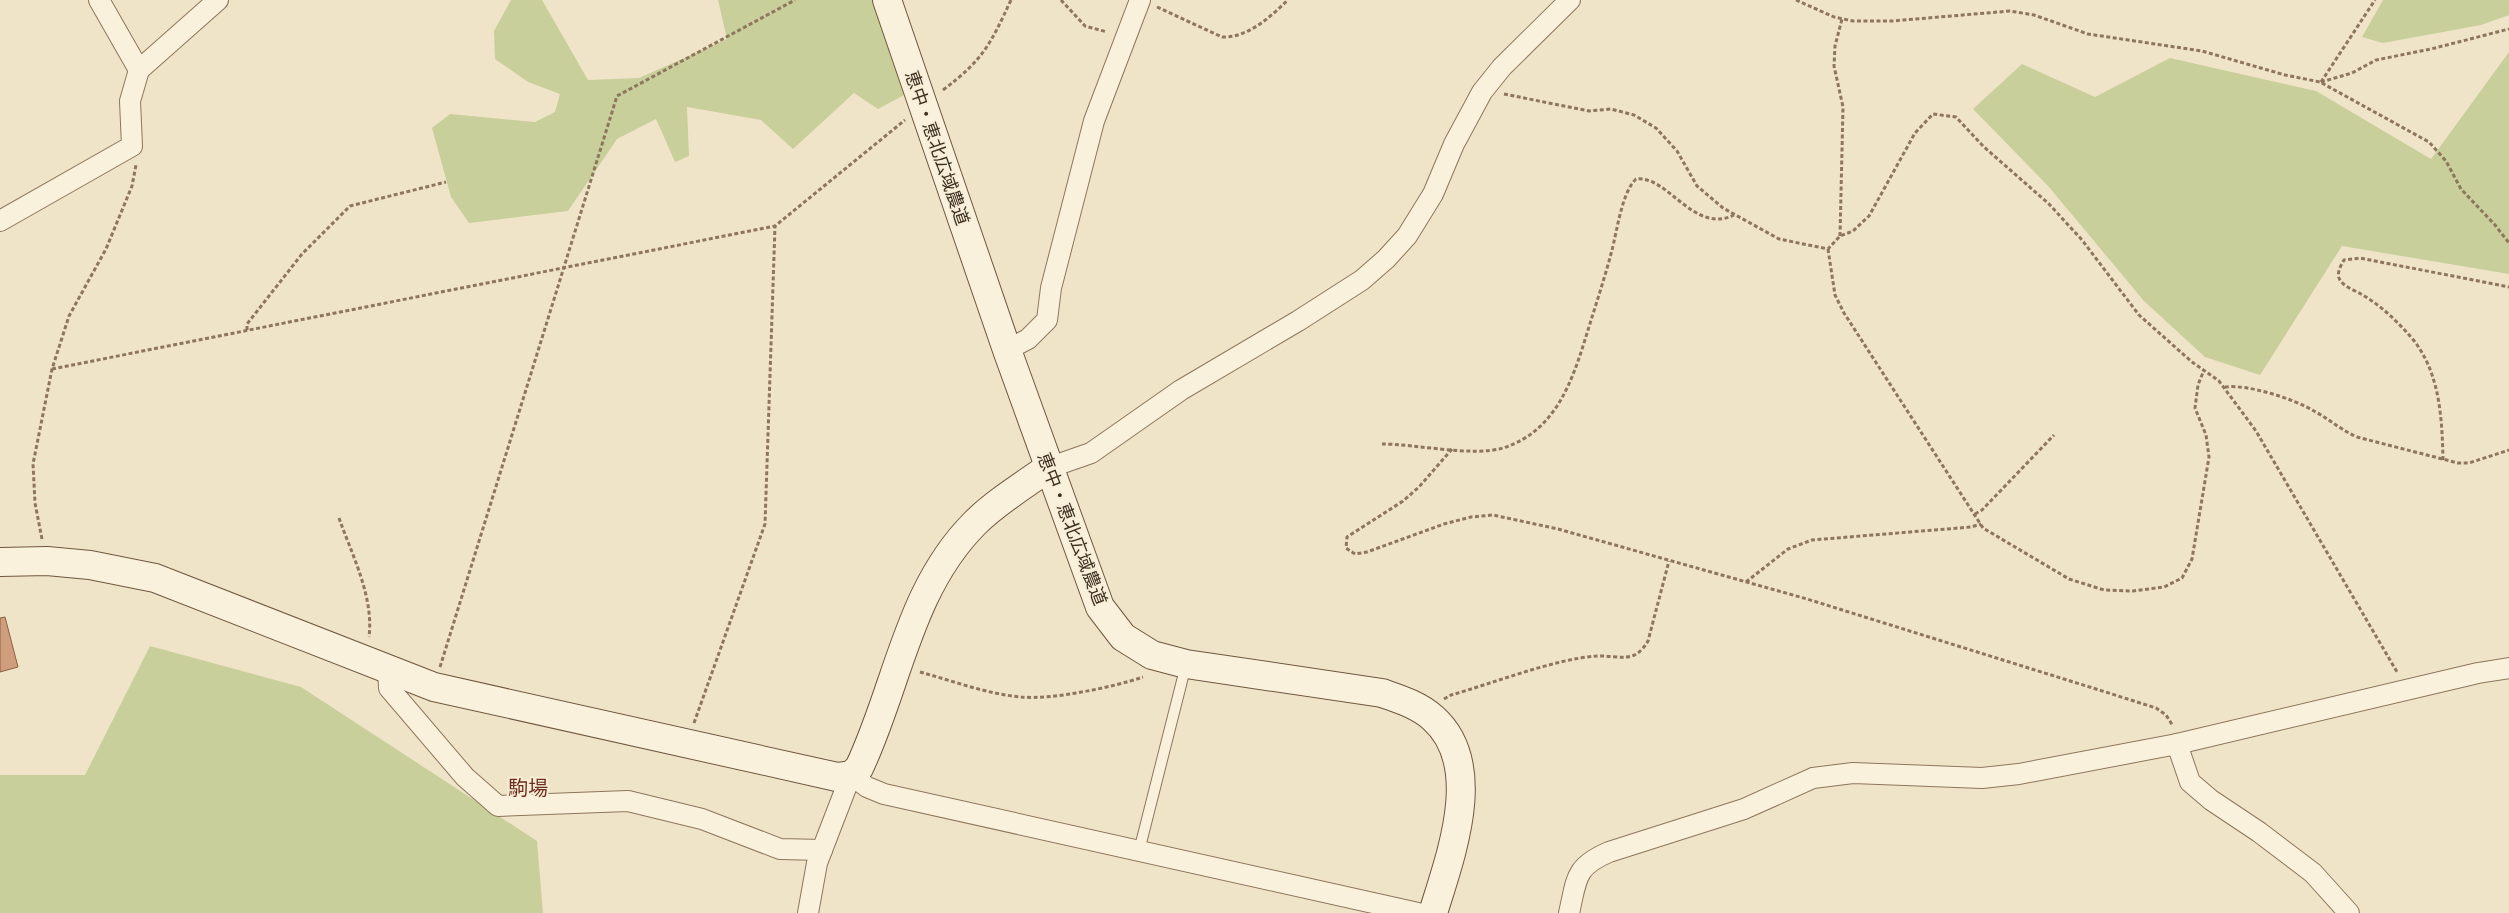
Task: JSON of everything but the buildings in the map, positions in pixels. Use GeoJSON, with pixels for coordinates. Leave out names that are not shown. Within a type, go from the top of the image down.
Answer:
{"type":"FeatureCollection","features":[{"type":"Feature","properties":{"kind":"street"},"geometry":{"type":"LineString","coordinates":[[99,0],[139,70]]}},
{"type":"Feature","properties":{"kind":"street"},"geometry":{"type":"LineString","coordinates":[[0,221],[132,146],[130,101],[139,70],[218,0]]}},
{"type":"Feature","properties":{"kind":"street","name":"恵中・恵北広域農道"},"geometry":{"type":"LineString","coordinates":[[887,0],[1006,350],[1100,607],[1123,637],[1152,655],[1174,661],[1382,693],[1410,702],[1433,718],[1449,739],[1460,771],[1461,807],[1456,838],[1433,913]]}},
{"type":"Feature","properties":{"kind":"street"},"geometry":{"type":"LineString","coordinates":[[0,562],[47,562],[98,566],[154,578],[434,686],[837,777],[850,775],[859,768],[865,756],[921,601],[953,548],[976,522],[1009,495],[1048,468],[1091,453],[1181,390],[1298,321],[1362,280],[1386,259],[1407,236],[1432,194],[1466,119],[1488,85],[1502,67],[1570,0]]}},
{"type":"Feature","properties":{"kind":"street"},"geometry":{"type":"LineString","coordinates":[[1006,350],[1028,339],[1047,320],[1051,288],[1094,121],[1126,40],[1145,2]]}},
{"type":"Feature","properties":{"kind":"street"},"geometry":{"type":"LineString","coordinates":[[388,668],[389,688],[465,778],[498,806],[628,801],[702,819],[780,849],[822,850]]}},
{"type":"Feature","properties":{"kind":"street"},"geometry":{"type":"LineString","coordinates":[[1568,913],[1578,876],[1591,860],[1609,852],[1744,809],[1813,778],[1852,773],[1982,778],[2019,774],[2177,744],[2509,668]]}},
{"type":"Feature","properties":{"kind":"street"},"geometry":{"type":"LineString","coordinates":[[2177,744],[2190,782],[2211,800],[2259,832],[2313,873],[2348,913]]}},
{"type":"Feature","properties":{"kind":"street"},"geometry":{"type":"LineString","coordinates":[[850,775],[867,787],[884,794],[1418,913]]}},
{"type":"Feature","properties":{"kind":"street"},"geometry":{"type":"LineString","coordinates":[[808,913],[817,863],[850,775]]}},
{"type":"Feature","properties":{"kind":"lane"},"geometry":{"type":"LineString","coordinates":[[1139,851],[1174,661]]}},
{"type":"Feature","properties":{"kind":"path"},"geometry":{"type":"LineString","coordinates":[[434,686],[617,96],[795,0]]}},
{"type":"Feature","properties":{"kind":"path"},"geometry":{"type":"LineString","coordinates":[[943,90],[980,59],[992,41],[1011,0]]}},
{"type":"Feature","properties":{"kind":"path"},"geometry":{"type":"LineString","coordinates":[[1061,0],[1085,26],[1111,33],[1126,40]]}},
{"type":"Feature","properties":{"kind":"path"},"geometry":{"type":"LineString","coordinates":[[1145,2],[1222,37],[1234,38],[1259,24],[1288,0]]}},
{"type":"Feature","properties":{"kind":"path"},"geometry":{"type":"LineString","coordinates":[[1796,0],[1853,21],[1892,21],[2010,11],[2034,15],[2088,34],[2202,51],[2285,75],[2320,82],[2429,142],[2446,161],[2461,189],[2509,243]]}},
{"type":"Feature","properties":{"kind":"path"},"geometry":{"type":"LineString","coordinates":[[2320,82],[2375,0]]}},
{"type":"Feature","properties":{"kind":"path"},"geometry":{"type":"LineString","coordinates":[[1840,236],[1843,107],[1834,66],[1842,18]]}},
{"type":"Feature","properties":{"kind":"path"},"geometry":{"type":"LineString","coordinates":[[2320,82],[2352,73],[2383,58],[2431,49],[2509,29]]}},
{"type":"Feature","properties":{"kind":"path"},"geometry":{"type":"LineString","coordinates":[[1488,85],[1500,93],[1589,111],[1611,109],[1634,115],[1656,128],[1678,151],[1697,186],[1723,208],[1779,239],[1828,249]]}},
{"type":"Feature","properties":{"kind":"path"},"geometry":{"type":"LineString","coordinates":[[1828,249],[1840,236],[1854,231],[1869,216],[1915,133],[1933,114],[1956,117],[1984,147],[2049,204],[2082,240],[2139,314],[2224,387],[2256,430],[2408,690]]}},
{"type":"Feature","properties":{"kind":"path"},"geometry":{"type":"LineString","coordinates":[[52,369],[775,226],[905,120]]}},
{"type":"Feature","properties":{"kind":"path"},"geometry":{"type":"LineString","coordinates":[[47,562],[35,503],[33,464],[52,369],[69,316],[106,249],[132,186],[136,165],[132,146]]}},
{"type":"Feature","properties":{"kind":"path"},"geometry":{"type":"LineString","coordinates":[[1382,444],[1452,449],[1502,448],[1534,432],[1548,419],[1562,401],[1571,383],[1606,274],[1623,205],[1631,184],[1636,179],[1651,181],[1705,217],[1720,219],[1735,215]]}},
{"type":"Feature","properties":{"kind":"path"},"geometry":{"type":"LineString","coordinates":[[247,330],[248,324],[302,254],[350,206],[446,182]]}},
{"type":"Feature","properties":{"kind":"path"},"geometry":{"type":"LineString","coordinates":[[688,742],[765,524],[775,226]]}},
{"type":"Feature","properties":{"kind":"path"},"geometry":{"type":"LineString","coordinates":[[1828,249],[1835,295],[1844,314],[1981,524],[2032,559],[2069,579],[2104,590],[2133,591],[2164,587],[2182,578],[2192,559],[2209,457],[2206,435],[2195,408],[2198,385],[2204,370]]}},
{"type":"Feature","properties":{"kind":"path"},"geometry":{"type":"LineString","coordinates":[[2444,460],[2442,423],[2436,386],[2421,351],[2411,336],[2374,301],[2343,284],[2339,278],[2339,268],[2344,260],[2360,258],[2509,287]]}},
{"type":"Feature","properties":{"kind":"path"},"geometry":{"type":"LineString","coordinates":[[2224,387],[2233,386],[2298,403],[2351,434],[2444,460],[2469,463],[2509,450]]}},
{"type":"Feature","properties":{"kind":"path"},"geometry":{"type":"LineString","coordinates":[[1975,514],[1982,510],[2054,435]]}},
{"type":"Feature","properties":{"kind":"path"},"geometry":{"type":"LineString","coordinates":[[1452,449],[1419,487],[1404,501],[1347,537],[1346,548],[1355,554],[1361,554],[1444,524],[1471,517],[1493,516],[1558,529],[1806,599],[2156,708],[2173,723],[2177,744]]}},
{"type":"Feature","properties":{"kind":"path"},"geometry":{"type":"LineString","coordinates":[[339,518],[364,588],[370,618],[369,636],[362,658]]}},
{"type":"Feature","properties":{"kind":"path"},"geometry":{"type":"LineString","coordinates":[[1746,582],[1788,549],[1812,540],[1971,528],[1981,524]]}},
{"type":"Feature","properties":{"kind":"path"},"geometry":{"type":"LineString","coordinates":[[1427,714],[1432,706],[1451,695],[1561,663],[1598,656],[1623,658],[1642,651],[1648,641],[1669,561]]}},
{"type":"Feature","properties":{"kind":"path"},"geometry":{"type":"LineString","coordinates":[[897,666],[989,691],[1023,697],[1051,696],[1137,679],[1174,661]]}},
{"type":"Feature","properties":{"kind":"green space"},"geometry":{"type":"Polygon","coordinates":[[[511,0],[542,0],[588,80],[639,78],[727,39],[718,0],[873,0],[904,95],[878,109],[854,93],[793,149],[761,120],[687,107],[689,156],[675,162],[656,119],[617,139],[568,211],[469,223],[451,197],[432,128],[450,114],[535,122],[555,112],[560,94],[528,82],[495,59],[494,31],[511,0]]]}},
{"type":"Feature","properties":{"kind":"green space"},"geometry":{"type":"Polygon","coordinates":[[[2383,0],[2509,0],[2509,15],[2481,25],[2383,43],[2362,37],[2383,0]]]}},
{"type":"Feature","properties":{"kind":"green space"},"geometry":{"type":"Polygon","coordinates":[[[2509,52],[2509,274],[2342,246],[2260,375],[2205,357],[2144,301],[2049,187],[1973,109],[2022,64],[2095,97],[2170,58],[2316,91],[2431,159],[2509,52]]]}},
{"type":"Feature","properties":{"kind":"green space"},"geometry":{"type":"Polygon","coordinates":[[[150,646],[301,687],[537,841],[543,913],[0,913],[0,775],[85,775],[150,646]]]}},
{"type":"Feature","properties":{"kind":"district","name":"駒場"},"geometry":{"type":"Point","coordinates":[528,788]}}]}
